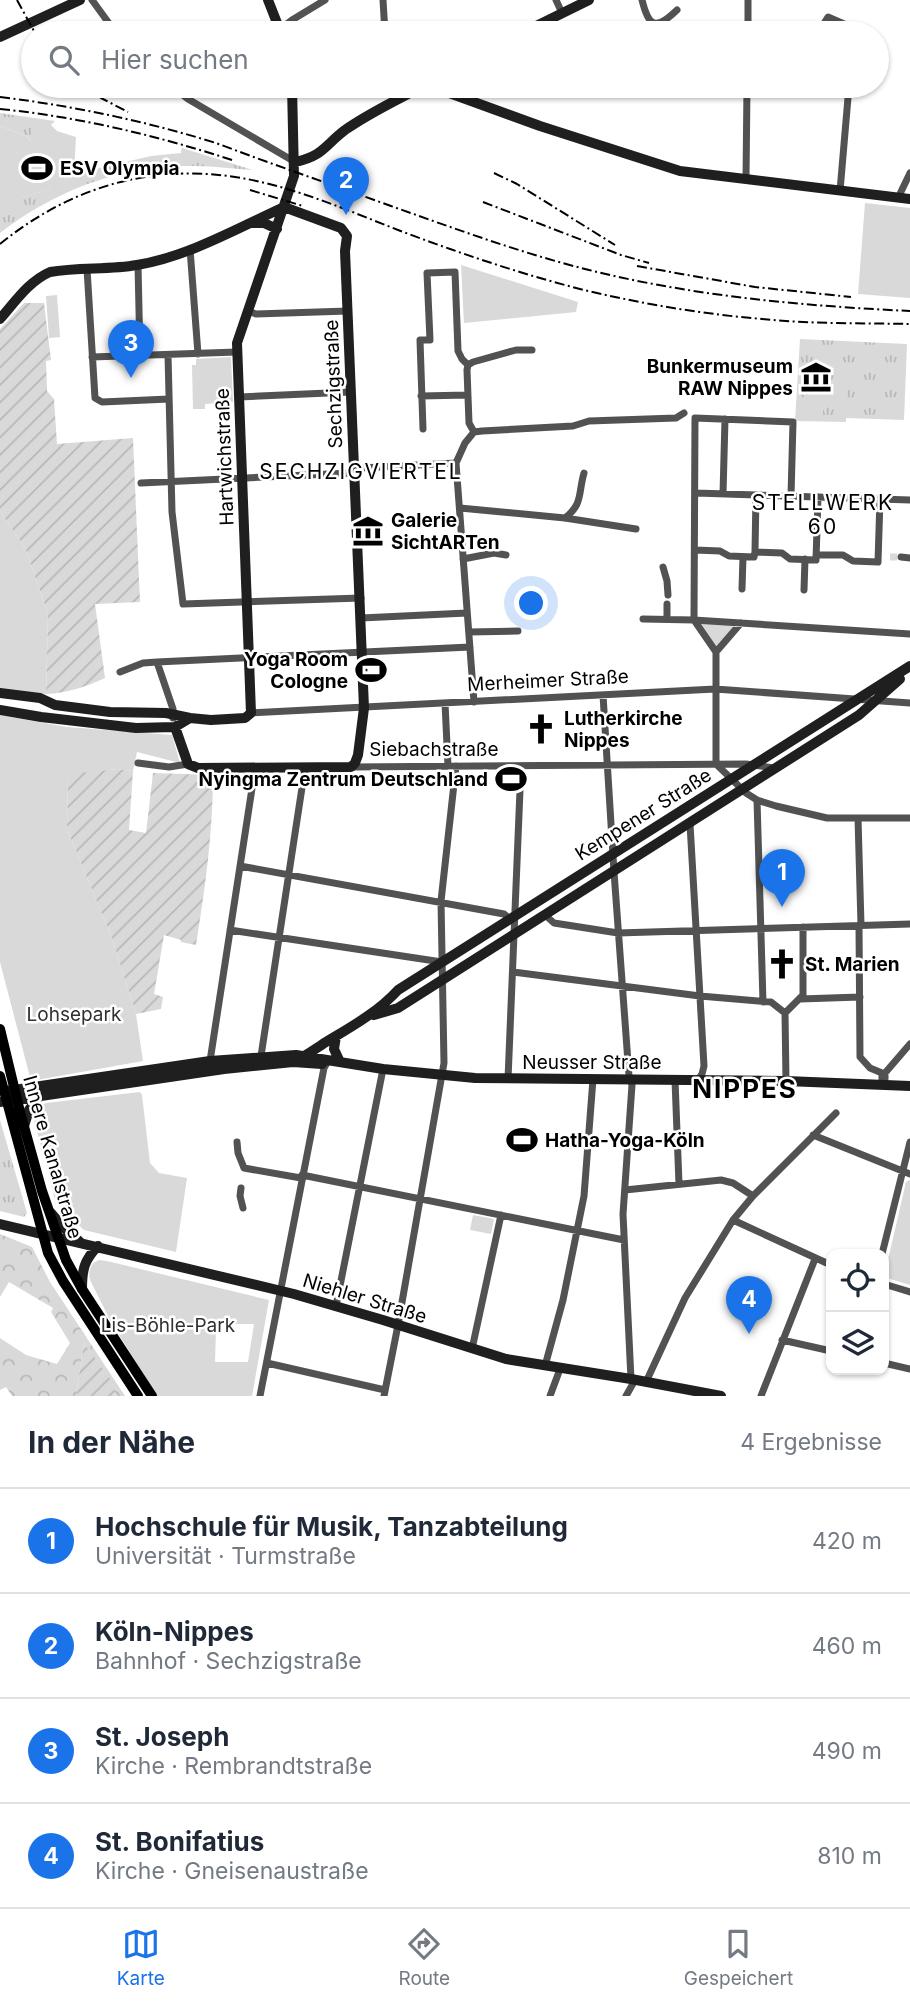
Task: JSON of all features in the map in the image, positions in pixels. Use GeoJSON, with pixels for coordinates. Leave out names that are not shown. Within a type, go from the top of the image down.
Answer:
{"type":"FeatureCollection","features":[{"type":"Feature","properties":{"kind":"main road","name":"Innere Kanalstraße"},"geometry":{"type":"LineString","coordinates":[[0,1029],[7,1096],[24,1126],[47,1207],[66,1259],[82,1289],[152,1396]]}},
{"type":"Feature","properties":{"kind":"main road","name":"Innere Kanalstraße"},"geometry":{"type":"LineString","coordinates":[[0,1076],[48,1253],[63,1281],[138,1396]]}},
{"type":"Feature","properties":{"kind":"street"},"geometry":{"type":"LineString","coordinates":[[35,21],[80,0]]}},
{"type":"Feature","properties":{"kind":"street"},"geometry":{"type":"LineString","coordinates":[[92,0],[107,21]]}},
{"type":"Feature","properties":{"kind":"street"},"geometry":{"type":"LineString","coordinates":[[268,0],[275,21]]}},
{"type":"Feature","properties":{"kind":"street"},"geometry":{"type":"LineString","coordinates":[[295,21],[325,0]]}},
{"type":"Feature","properties":{"kind":"street"},"geometry":{"type":"LineString","coordinates":[[383,0],[384,21]]}},
{"type":"Feature","properties":{"kind":"street"},"geometry":{"type":"LineString","coordinates":[[556,0],[562,13]]}},
{"type":"Feature","properties":{"kind":"street"},"geometry":{"type":"LineString","coordinates":[[546,21],[589,0]]}},
{"type":"Feature","properties":{"kind":"street"},"geometry":{"type":"LineString","coordinates":[[642,0],[650,21]]}},
{"type":"Feature","properties":{"kind":"street"},"geometry":{"type":"LineString","coordinates":[[748,0],[748,21]]}},
{"type":"Feature","properties":{"kind":"street"},"geometry":{"type":"LineString","coordinates":[[662,21],[677,10]]}},
{"type":"Feature","properties":{"kind":"street"},"geometry":{"type":"LineString","coordinates":[[0,37],[21,27]]}},
{"type":"Feature","properties":{"kind":"street","name":"Hartwichstraße"},"geometry":{"type":"LineString","coordinates":[[251,713],[237,343],[294,176],[292,98]]}},
{"type":"Feature","properties":{"kind":"street"},"geometry":{"type":"LineString","coordinates":[[188,99],[295,162],[317,156],[345,131],[402,98]]}},
{"type":"Feature","properties":{"kind":"street"},"geometry":{"type":"LineString","coordinates":[[463,98],[664,167],[707,175],[910,199]]}},
{"type":"Feature","properties":{"kind":"street"},"geometry":{"type":"LineString","coordinates":[[747,98],[747,179]]}},
{"type":"Feature","properties":{"kind":"street"},"geometry":{"type":"LineString","coordinates":[[840,191],[848,98]]}},
{"type":"Feature","properties":{"kind":"street"},"geometry":{"type":"LineString","coordinates":[[898,198],[910,173]]}},
{"type":"Feature","properties":{"kind":"street"},"geometry":{"type":"LineString","coordinates":[[0,319],[43,275],[59,271],[138,265],[190,249],[284,207]]}},
{"type":"Feature","properties":{"kind":"street","name":"Sechzigstraße"},"geometry":{"type":"LineString","coordinates":[[284,207],[345,231],[364,708],[358,755],[351,767]]}},
{"type":"Feature","properties":{"kind":"street"},"geometry":{"type":"LineString","coordinates":[[250,223],[264,223],[277,229]]}},
{"type":"Feature","properties":{"kind":"street"},"geometry":{"type":"LineString","coordinates":[[190,249],[198,354]]}},
{"type":"Feature","properties":{"kind":"street"},"geometry":{"type":"LineString","coordinates":[[138,265],[140,355]]}},
{"type":"Feature","properties":{"kind":"street"},"geometry":{"type":"LineString","coordinates":[[87,269],[95,398],[98,401],[169,399]]}},
{"type":"Feature","properties":{"kind":"street"},"geometry":{"type":"LineString","coordinates":[[423,429],[420,340],[430,340],[427,273],[455,272],[458,351],[461,359],[468,365],[469,423],[474,432]]}},
{"type":"Feature","properties":{"kind":"street"},"geometry":{"type":"LineString","coordinates":[[248,311],[256,314],[348,311]]}},
{"type":"Feature","properties":{"kind":"street"},"geometry":{"type":"LineString","coordinates":[[468,365],[476,360],[506,352],[532,350]]}},
{"type":"Feature","properties":{"kind":"street"},"geometry":{"type":"LineString","coordinates":[[92,357],[237,352]]}},
{"type":"Feature","properties":{"kind":"street"},"geometry":{"type":"LineString","coordinates":[[168,355],[171,482],[181,603],[185,606],[360,598]]}},
{"type":"Feature","properties":{"kind":"street"},"geometry":{"type":"LineString","coordinates":[[239,397],[351,392]]}},
{"type":"Feature","properties":{"kind":"street"},"geometry":{"type":"LineString","coordinates":[[421,396],[468,395]]}},
{"type":"Feature","properties":{"kind":"street"},"geometry":{"type":"LineString","coordinates":[[474,702],[456,463],[465,443],[474,432],[573,426],[589,421],[676,418],[684,413]]}},
{"type":"Feature","properties":{"kind":"street"},"geometry":{"type":"LineString","coordinates":[[791,496],[793,422],[695,418],[694,620],[716,652],[716,764],[731,780],[757,800],[805,814],[827,818],[910,818]]}},
{"type":"Feature","properties":{"kind":"street"},"geometry":{"type":"LineString","coordinates":[[723,494],[725,419]]}},
{"type":"Feature","properties":{"kind":"street"},"geometry":{"type":"LineString","coordinates":[[141,483],[350,473],[361,468],[456,463]]}},
{"type":"Feature","properties":{"kind":"street"},"geometry":{"type":"LineString","coordinates":[[565,518],[578,505],[583,473]]}},
{"type":"Feature","properties":{"kind":"street"},"geometry":{"type":"LineString","coordinates":[[696,493],[910,500]]}},
{"type":"Feature","properties":{"kind":"street"},"geometry":{"type":"LineString","coordinates":[[695,550],[754,557],[756,495]]}},
{"type":"Feature","properties":{"kind":"street"},"geometry":{"type":"LineString","coordinates":[[755,552],[782,553],[790,559],[816,560],[818,497]]}},
{"type":"Feature","properties":{"kind":"street"},"geometry":{"type":"LineString","coordinates":[[816,555],[843,555],[853,561],[878,562],[880,499]]}},
{"type":"Feature","properties":{"kind":"street"},"geometry":{"type":"LineString","coordinates":[[460,508],[565,518],[636,529]]}},
{"type":"Feature","properties":{"kind":"street"},"geometry":{"type":"LineString","coordinates":[[463,559],[494,553],[506,555]]}},
{"type":"Feature","properties":{"kind":"street"},"geometry":{"type":"LineString","coordinates":[[742,589],[743,557]]}},
{"type":"Feature","properties":{"kind":"street"},"geometry":{"type":"LineString","coordinates":[[878,557],[890,557]]}},
{"type":"Feature","properties":{"kind":"street"},"geometry":{"type":"LineString","coordinates":[[804,590],[805,559]]}},
{"type":"Feature","properties":{"kind":"street"},"geometry":{"type":"LineString","coordinates":[[663,567],[668,595]]}},
{"type":"Feature","properties":{"kind":"street"},"geometry":{"type":"LineString","coordinates":[[667,604],[667,618]]}},
{"type":"Feature","properties":{"kind":"street"},"geometry":{"type":"LineString","coordinates":[[362,618],[467,613]]}},
{"type":"Feature","properties":{"kind":"street"},"geometry":{"type":"LineString","coordinates":[[643,619],[667,618],[910,634]]}},
{"type":"Feature","properties":{"kind":"street"},"geometry":{"type":"LineString","coordinates":[[716,652],[741,623]]}},
{"type":"Feature","properties":{"kind":"street"},"geometry":{"type":"LineString","coordinates":[[469,632],[518,631]]}},
{"type":"Feature","properties":{"kind":"street"},"geometry":{"type":"LineString","coordinates":[[120,672],[143,663],[470,646]]}},
{"type":"Feature","properties":{"kind":"street"},"geometry":{"type":"LineString","coordinates":[[157,662],[188,764]]}},
{"type":"Feature","properties":{"kind":"street","name":"Kempener Straße"},"geometry":{"type":"LineString","coordinates":[[293,1062],[361,1020],[442,962],[910,666]]}},
{"type":"Feature","properties":{"kind":"street","name":"Kempener Straße"},"geometry":{"type":"LineString","coordinates":[[361,1020],[398,1009],[859,715],[910,673]]}},
{"type":"Feature","properties":{"kind":"street","name":"Merheimer Straße"},"geometry":{"type":"LineString","coordinates":[[2,693],[40,698],[55,705],[211,720],[245,718],[251,713],[715,689],[910,703]]}},
{"type":"Feature","properties":{"kind":"street","name":"Merheimer Straße"},"geometry":{"type":"LineString","coordinates":[[2,693],[10,700],[9,706],[2,710]]}},
{"type":"Feature","properties":{"kind":"street"},"geometry":{"type":"LineString","coordinates":[[603,695],[612,855],[631,1089],[623,1214],[638,1380]]}},
{"type":"Feature","properties":{"kind":"street"},"geometry":{"type":"LineString","coordinates":[[267,1363],[384,1393],[444,1063],[441,901],[452,766],[445,703]]}},
{"type":"Feature","properties":{"kind":"street"},"geometry":{"type":"LineString","coordinates":[[62,719],[64,706]]}},
{"type":"Feature","properties":{"kind":"street","name":"Merheimer Straße"},"geometry":{"type":"LineString","coordinates":[[2,710],[136,728],[175,727],[190,718]]}},
{"type":"Feature","properties":{"kind":"street","name":"Siebachstraße"},"geometry":{"type":"LineString","coordinates":[[138,763],[169,767],[188,764],[198,768],[255,769],[716,764],[774,768]]}},
{"type":"Feature","properties":{"kind":"street"},"geometry":{"type":"LineString","coordinates":[[508,1079],[521,766]]}},
{"type":"Feature","properties":{"kind":"street"},"geometry":{"type":"LineString","coordinates":[[261,1056],[305,768]]}},
{"type":"Feature","properties":{"kind":"street"},"geometry":{"type":"LineString","coordinates":[[205,1072],[210,1061],[255,769]]}},
{"type":"Feature","properties":{"kind":"street"},"geometry":{"type":"LineString","coordinates":[[757,800],[763,1002]]}},
{"type":"Feature","properties":{"kind":"street"},"geometry":{"type":"LineString","coordinates":[[858,818],[860,1057],[870,1068],[883,1073]]}},
{"type":"Feature","properties":{"kind":"street"},"geometry":{"type":"LineString","coordinates":[[690,824],[704,1066],[698,1080]]}},
{"type":"Feature","properties":{"kind":"street"},"geometry":{"type":"LineString","coordinates":[[240,866],[441,901],[513,917]]}},
{"type":"Feature","properties":{"kind":"street"},"geometry":{"type":"LineString","coordinates":[[545,915],[554,923],[618,933],[910,925]]}},
{"type":"Feature","properties":{"kind":"street"},"geometry":{"type":"LineString","coordinates":[[786,1081],[785,1013],[803,995],[803,927]]}},
{"type":"Feature","properties":{"kind":"street"},"geometry":{"type":"LineString","coordinates":[[230,930],[442,962]]}},
{"type":"Feature","properties":{"kind":"street"},"geometry":{"type":"LineString","coordinates":[[513,972],[622,987],[771,1002],[785,1013]]}},
{"type":"Feature","properties":{"kind":"street"},"geometry":{"type":"LineString","coordinates":[[395,994],[398,1003],[403,1005]]}},
{"type":"Feature","properties":{"kind":"street"},"geometry":{"type":"LineString","coordinates":[[799,999],[860,998]]}},
{"type":"Feature","properties":{"kind":"street"},"geometry":{"type":"LineString","coordinates":[[260,1396],[282,1291],[301,1177],[332,1062],[332,1039]]}},
{"type":"Feature","properties":{"kind":"street"},"geometry":{"type":"LineString","coordinates":[[883,1085],[883,1073],[910,1044]]}},
{"type":"Feature","properties":{"kind":"street","name":"Neusser Straße"},"geometry":{"type":"LineString","coordinates":[[7,1096],[39,1096],[210,1061],[261,1056],[307,1055],[358,1065]]}},
{"type":"Feature","properties":{"kind":"street","name":"Neusser Straße"},"geometry":{"type":"LineString","coordinates":[[7,1096],[100,1082],[293,1062],[332,1062],[442,1075],[508,1079],[786,1081],[910,1087]]}},
{"type":"Feature","properties":{"kind":"street"},"geometry":{"type":"LineString","coordinates":[[335,1306],[383,1069]]}},
{"type":"Feature","properties":{"kind":"street"},"geometry":{"type":"LineString","coordinates":[[545,1366],[563,1300],[584,1196],[593,1079]]}},
{"type":"Feature","properties":{"kind":"street"},"geometry":{"type":"LineString","coordinates":[[675,1080],[680,1184]]}},
{"type":"Feature","properties":{"kind":"street"},"geometry":{"type":"LineString","coordinates":[[24,1126],[29,1110],[39,1096]]}},
{"type":"Feature","properties":{"kind":"street"},"geometry":{"type":"LineString","coordinates":[[626,1396],[733,1220],[753,1196],[836,1113]]}},
{"type":"Feature","properties":{"kind":"street"},"geometry":{"type":"LineString","coordinates":[[813,1135],[906,1173]]}},
{"type":"Feature","properties":{"kind":"street"},"geometry":{"type":"LineString","coordinates":[[237,1142],[237,1153],[244,1168],[242,1178]]}},
{"type":"Feature","properties":{"kind":"street"},"geometry":{"type":"LineString","coordinates":[[883,1249],[906,1173],[910,1142]]}},
{"type":"Feature","properties":{"kind":"street"},"geometry":{"type":"LineString","coordinates":[[244,1168],[360,1187],[625,1240]]}},
{"type":"Feature","properties":{"kind":"street"},"geometry":{"type":"LineString","coordinates":[[625,1190],[728,1181],[753,1196]]}},
{"type":"Feature","properties":{"kind":"street"},"geometry":{"type":"LineString","coordinates":[[241,1188],[243,1208]]}},
{"type":"Feature","properties":{"kind":"street"},"geometry":{"type":"LineString","coordinates":[[47,1207],[80,1242]]}},
{"type":"Feature","properties":{"kind":"street"},"geometry":{"type":"LineString","coordinates":[[472,1349],[501,1215]]}},
{"type":"Feature","properties":{"kind":"street"},"geometry":{"type":"LineString","coordinates":[[733,1220],[826,1263]]}},
{"type":"Feature","properties":{"kind":"street","name":"Niehler Straße"},"geometry":{"type":"LineString","coordinates":[[0,1224],[282,1291],[506,1359],[721,1396]]}},
{"type":"Feature","properties":{"kind":"street"},"geometry":{"type":"LineString","coordinates":[[82,1289],[85,1261],[98,1246]]}},
{"type":"Feature","properties":{"kind":"street"},"geometry":{"type":"LineString","coordinates":[[761,1396],[814,1259]]}},
{"type":"Feature","properties":{"kind":"street"},"geometry":{"type":"LineString","coordinates":[[889,1286],[910,1292]]}},
{"type":"Feature","properties":{"kind":"street"},"geometry":{"type":"LineString","coordinates":[[782,1340],[826,1350]]}},
{"type":"Feature","properties":{"kind":"street"},"geometry":{"type":"LineString","coordinates":[[889,1364],[910,1369]]}},
{"type":"Feature","properties":{"kind":"street"},"geometry":{"type":"LineString","coordinates":[[550,1396],[559,1369]]}},
{"type":"Feature","properties":{"kind":"green space"},"geometry":{"type":"Polygon","coordinates":[[[0,113],[55,121],[51,125],[32,125],[32,143],[28,137],[0,126],[0,113]]]}},
{"type":"Feature","properties":{"kind":"green space","name":"ESV Olympia"},"geometry":{"type":"Polygon","coordinates":[[[32,125],[51,125],[57,131],[76,137],[74,174],[52,189],[22,197],[0,216],[0,126],[28,137],[31,142],[32,125]]]}},
{"type":"Feature","properties":{"kind":"green space"},"geometry":{"type":"Polygon","coordinates":[[[182,148],[253,170],[201,166],[168,167],[116,175],[67,192],[0,233],[0,213],[22,197],[51,189],[74,174],[151,156],[181,153],[182,148]]]}},
{"type":"Feature","properties":{"kind":"green space"},"geometry":{"type":"Polygon","coordinates":[[[865,203],[910,208],[910,298],[858,294],[865,203]]]}},
{"type":"Feature","properties":{"kind":"green space"},"geometry":{"type":"Polygon","coordinates":[[[461,265],[578,302],[576,312],[464,323],[461,265]]]}},
{"type":"Feature","properties":{"kind":"green space"},"geometry":{"type":"Polygon","coordinates":[[[57,295],[60,337],[49,338],[46,296],[57,295]]]}},
{"type":"Feature","properties":{"kind":"green space"},"geometry":{"type":"Polygon","coordinates":[[[24,303],[44,303],[51,360],[46,361],[47,391],[54,399],[57,444],[133,438],[140,602],[95,604],[105,678],[76,689],[46,694],[48,614],[26,550],[0,511],[0,329],[24,303]]]}},
{"type":"Feature","properties":{"kind":"green space"},"geometry":{"type":"Polygon","coordinates":[[[800,339],[907,344],[904,420],[846,418],[846,422],[795,421],[800,339]]]}},
{"type":"Feature","properties":{"kind":"green space"},"geometry":{"type":"Polygon","coordinates":[[[231,357],[233,402],[205,404],[205,409],[193,409],[192,365],[196,365],[196,359],[231,357]]]}},
{"type":"Feature","properties":{"kind":"green space"},"geometry":{"type":"Polygon","coordinates":[[[835,372],[848,373],[846,408],[834,408],[835,372]]]}},
{"type":"Feature","properties":{"kind":"green space"},"geometry":{"type":"Polygon","coordinates":[[[812,389],[824,390],[823,414],[812,414],[804,396],[810,394],[812,389]]]}},
{"type":"Feature","properties":{"kind":"green space"},"geometry":{"type":"Polygon","coordinates":[[[0,511],[26,550],[48,614],[46,694],[0,689],[0,511]]]}},
{"type":"Feature","properties":{"kind":"green space"},"geometry":{"type":"Polygon","coordinates":[[[699,622],[736,625],[716,648],[699,622]]]}},
{"type":"Feature","properties":{"kind":"green space","name":"Lohsepark"},"geometry":{"type":"Polygon","coordinates":[[[0,715],[67,727],[172,735],[180,763],[137,752],[133,771],[117,769],[68,775],[67,829],[111,936],[136,1014],[143,1061],[31,1081],[0,962],[0,715]]]}},
{"type":"Feature","properties":{"kind":"green space"},"geometry":{"type":"Polygon","coordinates":[[[117,769],[133,771],[129,830],[146,833],[153,773],[213,775],[208,860],[196,945],[164,935],[154,994],[163,997],[161,1009],[136,1014],[111,936],[67,829],[68,774],[117,769]]]}},
{"type":"Feature","properties":{"kind":"green space"},"geometry":{"type":"Polygon","coordinates":[[[140,1092],[150,1163],[159,1173],[187,1178],[176,1252],[84,1230],[63,1211],[55,1200],[33,1116],[38,1107],[46,1103],[140,1092]]]}},
{"type":"Feature","properties":{"kind":"green space"},"geometry":{"type":"Polygon","coordinates":[[[0,1120],[27,1213],[24,1217],[0,1211],[0,1120]]]}},
{"type":"Feature","properties":{"kind":"green space"},"geometry":{"type":"Polygon","coordinates":[[[910,1180],[910,1285],[889,1279],[889,1255],[906,1182],[910,1180]]]}},
{"type":"Feature","properties":{"kind":"green space"},"geometry":{"type":"Polygon","coordinates":[[[473,1215],[494,1219],[491,1234],[470,1230],[473,1215]]]}},
{"type":"Feature","properties":{"kind":"green space"},"geometry":{"type":"Polygon","coordinates":[[[0,1234],[32,1247],[50,1282],[125,1396],[115,1396],[112,1383],[84,1343],[77,1396],[12,1396],[6,1387],[0,1390],[0,1338],[26,1355],[57,1364],[70,1343],[51,1312],[53,1308],[9,1282],[0,1297],[0,1234]]]}},
{"type":"Feature","properties":{"kind":"green space","name":"Lis-Böhle-Park"},"geometry":{"type":"Polygon","coordinates":[[[99,1260],[107,1261],[269,1300],[252,1396],[157,1396],[111,1322],[91,1282],[89,1272],[93,1263],[99,1260]],[[222,1324],[216,1330],[215,1362],[248,1362],[254,1324],[222,1324]]]}},
{"type":"Feature","properties":{"kind":"green space"},"geometry":{"type":"Polygon","coordinates":[[[84,1343],[113,1383],[115,1396],[77,1396],[84,1343]]]}},
{"type":"Feature","properties":{"kind":"tunnel"},"geometry":{"type":"LineString","coordinates":[[890,557],[901,557]]}},
{"type":"Feature","properties":{"kind":"railway"},"geometry":{"type":"LineString","coordinates":[[17,0],[28,21]]}},
{"type":"Feature","properties":{"kind":"railway"},"geometry":{"type":"LineString","coordinates":[[0,97],[109,115],[189,135],[489,240],[589,270],[708,293],[829,306],[910,311]]}},
{"type":"Feature","properties":{"kind":"railway"},"geometry":{"type":"LineString","coordinates":[[101,98],[128,112]]}},
{"type":"Feature","properties":{"kind":"railway"},"geometry":{"type":"LineString","coordinates":[[0,109],[119,129],[235,161]]}},
{"type":"Feature","properties":{"kind":"railway"},"geometry":{"type":"LineString","coordinates":[[494,173],[517,184],[615,245]]}},
{"type":"Feature","properties":{"kind":"railway"},"geometry":{"type":"LineString","coordinates":[[0,244],[62,204],[129,180],[199,174],[236,177],[289,189],[490,263],[606,295],[740,317],[799,322],[910,324]]}},
{"type":"Feature","properties":{"kind":"railway"},"geometry":{"type":"LineString","coordinates":[[250,190],[303,206]]}},
{"type":"Feature","properties":{"kind":"railway"},"geometry":{"type":"LineString","coordinates":[[483,202],[621,255],[649,263]]}},
{"type":"Feature","properties":{"kind":"railway"},"geometry":{"type":"LineString","coordinates":[[637,266],[755,287],[851,297]]}},
{"type":"Feature","properties":{"kind":"place","name":"ESV Olympia"},"geometry":{"type":"Point","coordinates":[37,168]}},
{"type":"Feature","properties":{"kind":"place","name":"Köln-Nippes"},"geometry":{"type":"Point","coordinates":[346,215]}},
{"type":"Feature","properties":{"kind":"place","name":"Bunkermuseum RAW Nippes"},"geometry":{"type":"Point","coordinates":[816,377]}},
{"type":"Feature","properties":{"kind":"place","name":"St. Joseph"},"geometry":{"type":"Point","coordinates":[131,378]}},
{"type":"Feature","properties":{"kind":"place","name":"Galerie SichtARTen"},"geometry":{"type":"Point","coordinates":[368,531]}},
{"type":"Feature","properties":{"kind":"place","name":"Yoga Room Cologne"},"geometry":{"type":"Point","coordinates":[371,670]}},
{"type":"Feature","properties":{"kind":"place","name":"Lutherkirche Nippes"},"geometry":{"type":"Point","coordinates":[541,729]}},
{"type":"Feature","properties":{"kind":"place","name":"Nyingma Zentrum Deutschland"},"geometry":{"type":"Point","coordinates":[511,779]}},
{"type":"Feature","properties":{"kind":"place","name":"Hochschule für Musik, Tanzabteilung"},"geometry":{"type":"Point","coordinates":[782,907]}},
{"type":"Feature","properties":{"kind":"place","name":"St. Marien"},"geometry":{"type":"Point","coordinates":[782,964]}},
{"type":"Feature","properties":{"kind":"place","name":"Hatha-Yoga-Köln"},"geometry":{"type":"Point","coordinates":[522,1140]}},
{"type":"Feature","properties":{"kind":"place","name":"St. Bonifatius"},"geometry":{"type":"Point","coordinates":[749,1334]}},
{"type":"Feature","properties":{"kind":"district","name":"SECHZIGVIERTEL"},"geometry":{"type":"Point","coordinates":[361,472]}},
{"type":"Feature","properties":{"kind":"district","name":"STELLWERK 60"},"geometry":{"type":"Point","coordinates":[823,515]}},
{"type":"Feature","properties":{"kind":"district","name":"NIPPES"},"geometry":{"type":"Point","coordinates":[745,1089]}}]}
